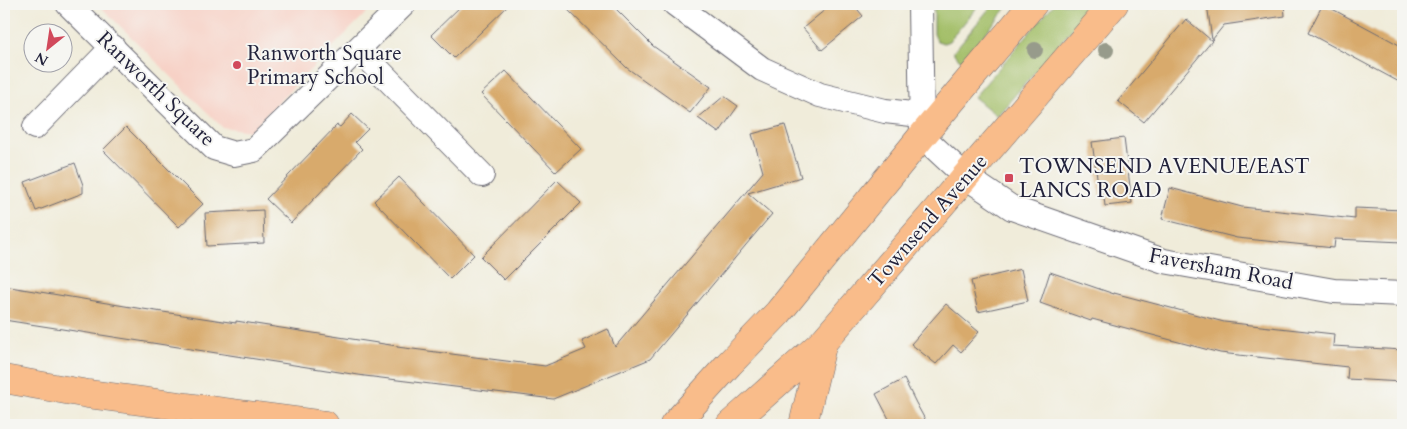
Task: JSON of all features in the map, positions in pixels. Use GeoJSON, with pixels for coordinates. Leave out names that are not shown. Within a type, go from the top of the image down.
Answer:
{"type":"FeatureCollection","features":[{"type":"Feature","properties":{"kind":"main road"},"geometry":{"type":"LineString","coordinates":[[674,425],[778,313],[921,125],[1033,4]]}},
{"type":"Feature","properties":{"kind":"main road","name":"Townsend Avenue"},"geometry":{"type":"LineString","coordinates":[[730,425],[823,342],[1114,4]]}},
{"type":"Feature","properties":{"kind":"main road"},"geometry":{"type":"LineString","coordinates":[[803,425],[810,389],[823,342]]}},
{"type":"Feature","properties":{"kind":"main road"},"geometry":{"type":"LineString","coordinates":[[4,379],[88,394],[325,425]]}},
{"type":"Feature","properties":{"kind":"street","name":"Ranworth Square"},"geometry":{"type":"LineString","coordinates":[[68,4],[214,148],[234,154],[254,150],[359,50],[404,4]]}},
{"type":"Feature","properties":{"kind":"street"},"geometry":{"type":"LineString","coordinates":[[674,4],[762,69],[820,95],[885,111],[921,125],[920,4]]}},
{"type":"Feature","properties":{"kind":"street"},"geometry":{"type":"LineString","coordinates":[[35,127],[112,47]]}},
{"type":"Feature","properties":{"kind":"street"},"geometry":{"type":"LineString","coordinates":[[359,50],[482,175]]}},
{"type":"Feature","properties":{"kind":"street","name":"Faversham Road"},"geometry":{"type":"LineString","coordinates":[[921,125],[966,177],[1012,208],[1164,261],[1334,291],[1403,294]]}},
{"type":"Feature","properties":{"kind":"shaded area","name":"Ranworth Square Primary School"},"geometry":{"type":"Polygon","coordinates":[[[98,4],[375,4],[250,131],[222,127],[98,4]]]}},
{"type":"Feature","properties":{"kind":"green space"},"geometry":{"type":"Polygon","coordinates":[[[934,4],[980,4],[949,41],[944,43],[937,41],[934,34],[934,4]]]}},
{"type":"Feature","properties":{"kind":"green space"},"geometry":{"type":"Polygon","coordinates":[[[993,4],[1010,4],[963,60],[960,60],[954,54],[954,51],[993,4]]]}},
{"type":"Feature","properties":{"kind":"green space"},"geometry":{"type":"Polygon","coordinates":[[[1054,4],[1094,4],[997,116],[974,97],[1054,4]]]}},
{"type":"Feature","properties":{"kind":"building"},"geometry":{"type":"Polygon","coordinates":[[[463,4],[510,4],[454,58],[431,35],[463,4]]]}},
{"type":"Feature","properties":{"kind":"building"},"geometry":{"type":"Polygon","coordinates":[[[562,4],[611,4],[653,46],[711,87],[690,113],[627,68],[562,4]]]}},
{"type":"Feature","properties":{"kind":"building"},"geometry":{"type":"Polygon","coordinates":[[[832,4],[853,4],[863,16],[822,50],[803,28],[832,4]]]}},
{"type":"Feature","properties":{"kind":"building"},"geometry":{"type":"Polygon","coordinates":[[[1207,4],[1284,4],[1285,16],[1224,25],[1212,40],[1207,4]]]}},
{"type":"Feature","properties":{"kind":"building"},"geometry":{"type":"Polygon","coordinates":[[[1323,4],[1403,47],[1403,84],[1308,33],[1323,4]]]}},
{"type":"Feature","properties":{"kind":"building"},"geometry":{"type":"Polygon","coordinates":[[[1186,19],[1212,41],[1144,122],[1118,101],[1186,19]]]}},
{"type":"Feature","properties":{"kind":"building"},"geometry":{"type":"Polygon","coordinates":[[[506,71],[581,149],[556,172],[481,94],[506,71]]]}},
{"type":"Feature","properties":{"kind":"building"},"geometry":{"type":"Polygon","coordinates":[[[724,96],[738,106],[719,133],[698,118],[724,96]]]}},
{"type":"Feature","properties":{"kind":"building"},"geometry":{"type":"Polygon","coordinates":[[[352,114],[368,129],[355,142],[362,149],[291,223],[266,199],[337,125],[340,127],[352,114]]]}},
{"type":"Feature","properties":{"kind":"building"},"geometry":{"type":"Polygon","coordinates":[[[785,125],[801,177],[748,193],[772,214],[650,359],[553,399],[365,376],[4,320],[4,286],[397,347],[545,366],[586,349],[582,341],[608,329],[615,347],[763,172],[752,134],[785,125]]]}},
{"type":"Feature","properties":{"kind":"building"},"geometry":{"type":"Polygon","coordinates":[[[126,127],[203,204],[179,227],[103,150],[126,127]]]}},
{"type":"Feature","properties":{"kind":"building"},"geometry":{"type":"Polygon","coordinates":[[[1124,138],[1132,203],[1105,206],[1104,197],[1100,198],[1092,142],[1124,138]]]}},
{"type":"Feature","properties":{"kind":"building"},"geometry":{"type":"Polygon","coordinates":[[[75,163],[83,185],[83,193],[36,211],[25,182],[75,163]]]}},
{"type":"Feature","properties":{"kind":"building"},"geometry":{"type":"Polygon","coordinates":[[[399,177],[474,255],[450,279],[374,201],[399,177]]]}},
{"type":"Feature","properties":{"kind":"building"},"geometry":{"type":"Polygon","coordinates":[[[557,180],[581,203],[504,280],[481,257],[557,180]]]}},
{"type":"Feature","properties":{"kind":"building"},"geometry":{"type":"Polygon","coordinates":[[[1170,188],[1242,207],[1355,219],[1355,208],[1403,210],[1403,242],[1335,239],[1334,248],[1237,238],[1162,219],[1170,188]]]}},
{"type":"Feature","properties":{"kind":"building"},"geometry":{"type":"Polygon","coordinates":[[[263,210],[264,243],[207,246],[205,213],[263,210]]]}},
{"type":"Feature","properties":{"kind":"building"},"geometry":{"type":"Polygon","coordinates":[[[1021,269],[1028,301],[978,312],[971,281],[1021,269]]]}},
{"type":"Feature","properties":{"kind":"building"},"geometry":{"type":"Polygon","coordinates":[[[1050,272],[1114,294],[1224,322],[1334,334],[1333,346],[1403,350],[1403,382],[1347,379],[1348,367],[1220,353],[1092,319],[1091,321],[1040,303],[1050,272]]]}},
{"type":"Feature","properties":{"kind":"building"},"geometry":{"type":"Polygon","coordinates":[[[946,304],[979,332],[961,352],[953,345],[936,364],[911,344],[946,304]]]}},
{"type":"Feature","properties":{"kind":"building"},"geometry":{"type":"Polygon","coordinates":[[[904,379],[928,425],[892,425],[876,394],[904,379]]]}},
{"type":"Feature","properties":{"kind":"place","name":"Ranworth Square Primary School"},"geometry":{"type":"Point","coordinates":[237,65]}},
{"type":"Feature","properties":{"kind":"place","name":"TOWNSEND AVENUE/EAST LANCS ROAD"},"geometry":{"type":"Point","coordinates":[1009,178]}}]}
